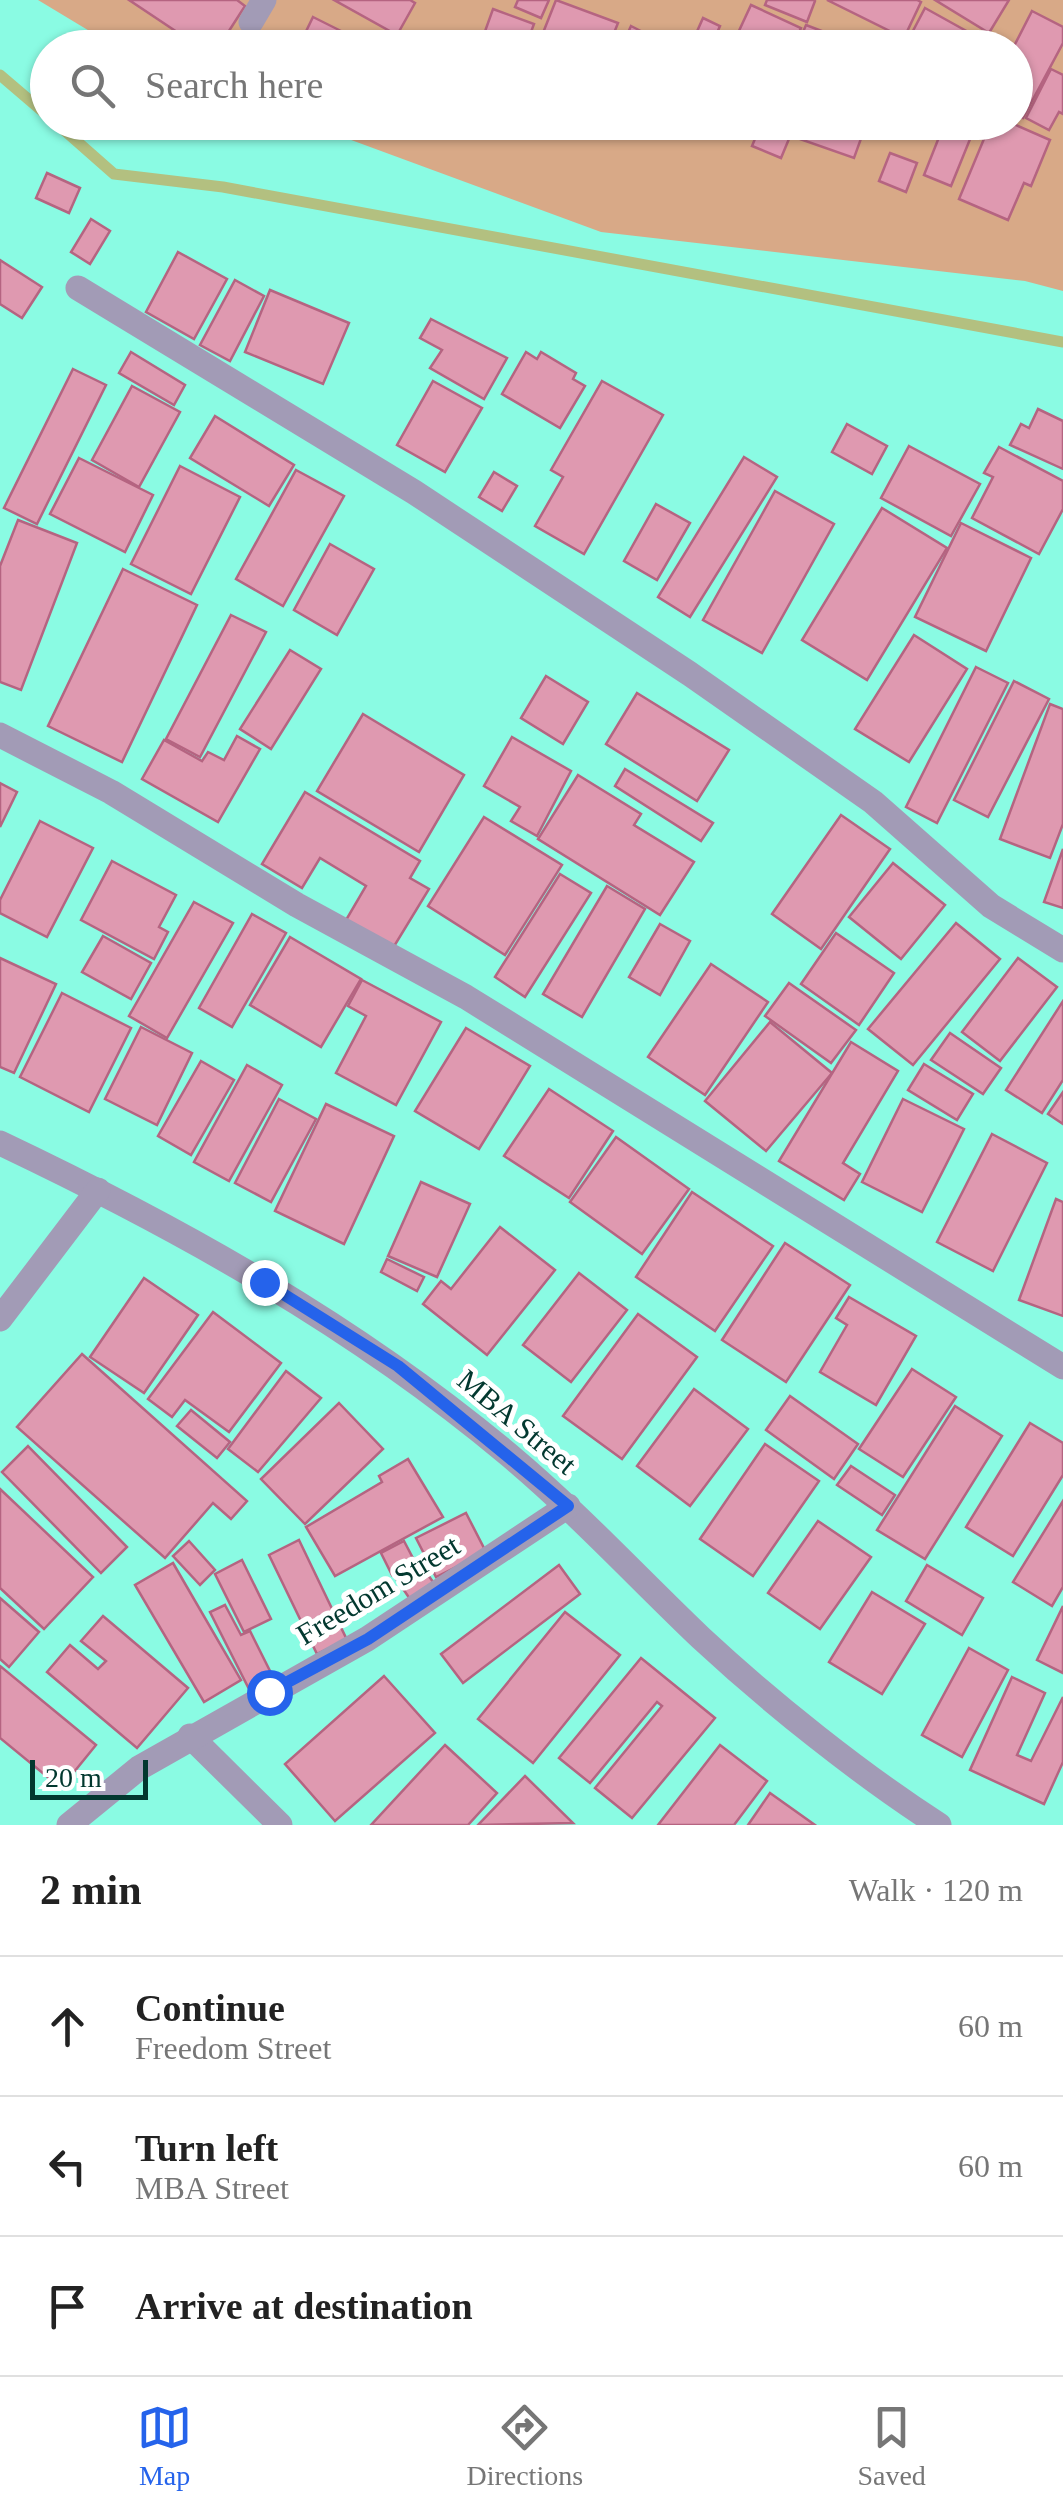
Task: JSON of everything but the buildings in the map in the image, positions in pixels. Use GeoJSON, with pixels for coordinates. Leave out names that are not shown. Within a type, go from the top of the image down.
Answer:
{"type":"FeatureCollection","features":[{"type":"Feature","properties":{"kind":"street"},"geometry":{"type":"LineString","coordinates":[[78,288],[414,492],[690,674],[873,802],[991,906],[1063,950]]}},
{"type":"Feature","properties":{"kind":"street"},"geometry":{"type":"LineString","coordinates":[[0,735],[111,792],[297,906],[466,997],[1063,1367]]}},
{"type":"Feature","properties":{"kind":"street","name":"MBA Street"},"geometry":{"type":"LineString","coordinates":[[0,1143],[98,1190],[264,1282],[398,1366],[568,1506],[704,1640],[893,1795],[940,1825]]}},
{"type":"Feature","properties":{"kind":"street"},"geometry":{"type":"LineString","coordinates":[[0,1319],[98,1190]]}},
{"type":"Feature","properties":{"kind":"street","name":"Freedom Street"},"geometry":{"type":"LineString","coordinates":[[69,1825],[139,1768],[368,1639],[568,1506]]}},
{"type":"Feature","properties":{"kind":"street"},"geometry":{"type":"LineString","coordinates":[[190,1736],[280,1825]]}},
{"type":"Feature","properties":{"kind":"shaded area"},"geometry":{"type":"Polygon","coordinates":[[[38,0],[1063,0],[1063,291],[1025,281],[601,232],[351,140],[1033,140],[1033,30],[88,30],[38,0]]]}},
{"type":"Feature","properties":{"kind":"waterway"},"geometry":{"type":"LineString","coordinates":[[0,75],[30,101]]}},
{"type":"Feature","properties":{"kind":"waterway"},"geometry":{"type":"LineString","coordinates":[[75,140],[114,174],[223,187],[1063,342]]}},
{"type":"Feature","properties":{"kind":"route"},"geometry":{"type":"LineString","coordinates":[[264,1282],[398,1366],[568,1506],[368,1639],[269,1692]]}}]}
